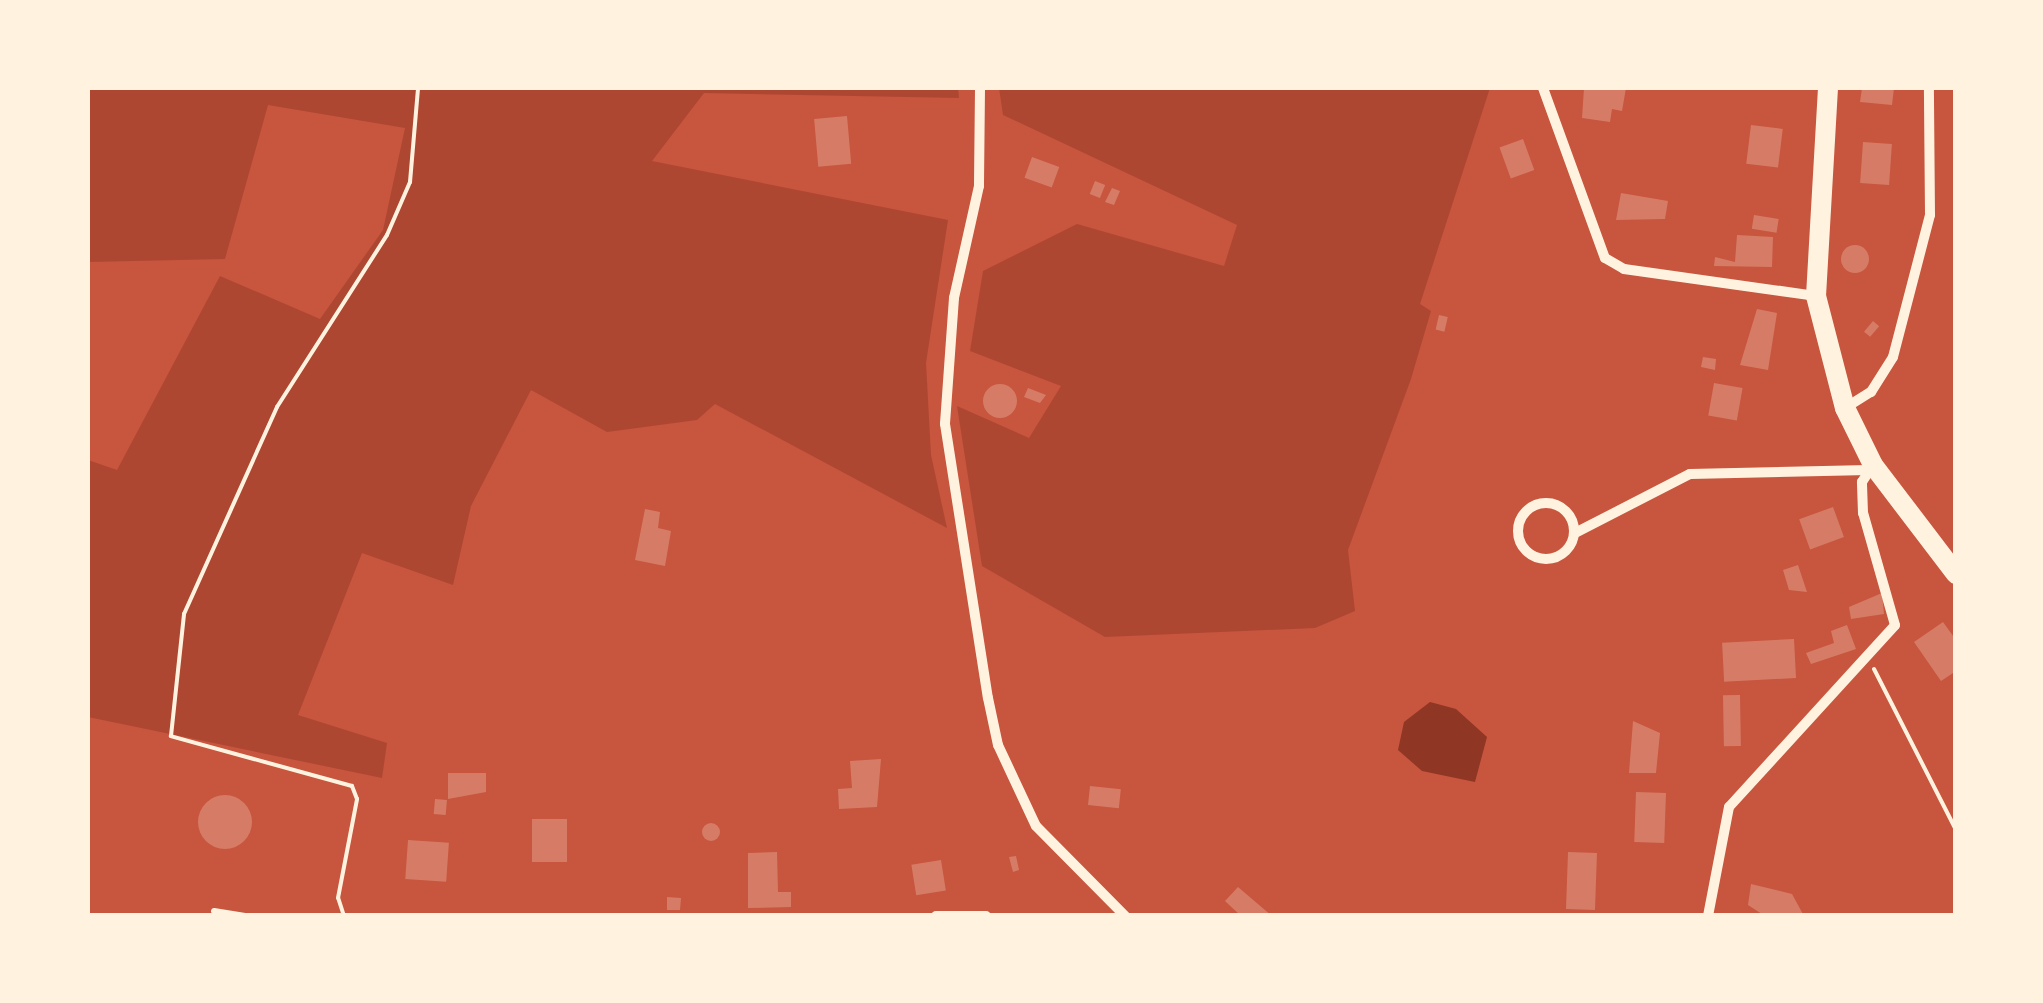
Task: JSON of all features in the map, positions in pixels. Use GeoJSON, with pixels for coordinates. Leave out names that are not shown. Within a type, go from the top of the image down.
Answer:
{"type":"FeatureCollection","features":[{"type":"Feature","properties":{"kind":"main road"},"geometry":{"type":"LineString","coordinates":[[1828,88],[1816,296],[1845,408],[1870,468],[1956,574]]}},
{"type":"Feature","properties":{"kind":"street"},"geometry":{"type":"LineString","coordinates":[[980,88],[979,186],[954,298],[944,424],[988,698],[998,745],[1036,826],[1125,916]]}},
{"type":"Feature","properties":{"kind":"street"},"geometry":{"type":"LineString","coordinates":[[1543,88],[1606,258],[1624,269],[1816,296]]}},
{"type":"Feature","properties":{"kind":"street"},"geometry":{"type":"LineString","coordinates":[[1845,408],[1871,392],[1893,357],[1930,216],[1929,88]]}},
{"type":"Feature","properties":{"kind":"street"},"geometry":{"type":"LineString","coordinates":[[1574,533],[1570,516],[1548,502],[1531,507],[1518,529],[1523,548],[1549,559],[1574,533],[1690,474],[1870,468],[1864,513],[1895,611],[1870,660],[1794,728],[1729,808],[1708,916]]}},
{"type":"Feature","properties":{"kind":"street"},"geometry":{"type":"LineString","coordinates":[[936,916],[986,916]]}},
{"type":"Feature","properties":{"kind":"lane"},"geometry":{"type":"LineString","coordinates":[[214,911],[247,916]]}},
{"type":"Feature","properties":{"kind":"path"},"geometry":{"type":"LineString","coordinates":[[344,916],[338,898],[352,786],[172,736],[184,614],[277,407],[386,236],[410,182],[418,88]]}},
{"type":"Feature","properties":{"kind":"path"},"geometry":{"type":"LineString","coordinates":[[1870,660],[1956,830]]}},
{"type":"Feature","properties":{"kind":"shaded area"},"geometry":{"type":"Polygon","coordinates":[[[88,88],[958,88],[959,98],[704,93],[652,161],[948,220],[926,363],[931,455],[947,528],[715,404],[697,420],[607,432],[531,390],[471,506],[453,585],[362,553],[298,715],[387,743],[382,778],[88,717],[88,460],[117,470],[220,276],[320,319],[383,230],[405,128],[268,105],[225,259],[88,262],[88,88]]]}},
{"type":"Feature","properties":{"kind":"shaded area"},"geometry":{"type":"Polygon","coordinates":[[[999,88],[1490,88],[1420,304],[1431,311],[1411,379],[1348,550],[1355,611],[1315,628],[1105,637],[982,566],[957,406],[1029,438],[1061,386],[970,351],[983,271],[1077,224],[1224,266],[1237,225],[1003,115],[999,88]]]}},
{"type":"Feature","properties":{"kind":"shaded area"},"geometry":{"type":"Polygon","coordinates":[[[1430,702],[1456,709],[1487,737],[1475,782],[1422,771],[1398,750],[1404,722],[1430,702]]]}},
{"type":"Feature","properties":{"kind":"building"},"geometry":{"type":"Polygon","coordinates":[[[1584,88],[1626,88],[1622,111],[1612,109],[1610,122],[1582,118],[1584,88]]]}},
{"type":"Feature","properties":{"kind":"building"},"geometry":{"type":"Polygon","coordinates":[[[1862,88],[1894,88],[1892,105],[1860,102],[1862,88]]]}},
{"type":"Feature","properties":{"kind":"building"},"geometry":{"type":"Polygon","coordinates":[[[847,116],[851,164],[818,167],[814,119],[847,116]]]}},
{"type":"Feature","properties":{"kind":"building"},"geometry":{"type":"Polygon","coordinates":[[[1751,125],[1783,129],[1778,168],[1746,164],[1751,125]]]}},
{"type":"Feature","properties":{"kind":"building"},"geometry":{"type":"Polygon","coordinates":[[[1523,139],[1534,170],[1511,179],[1500,148],[1523,139]]]}},
{"type":"Feature","properties":{"kind":"building"},"geometry":{"type":"Polygon","coordinates":[[[1863,142],[1892,144],[1889,185],[1860,183],[1863,142]]]}},
{"type":"Feature","properties":{"kind":"building"},"geometry":{"type":"Polygon","coordinates":[[[1032,157],[1059,167],[1052,188],[1024,178],[1032,157]]]}},
{"type":"Feature","properties":{"kind":"building"},"geometry":{"type":"Polygon","coordinates":[[[1095,181],[1105,185],[1100,198],[1090,194],[1095,181]]]}},
{"type":"Feature","properties":{"kind":"building"},"geometry":{"type":"Polygon","coordinates":[[[1112,188],[1120,191],[1114,205],[1105,202],[1112,188]]]}},
{"type":"Feature","properties":{"kind":"building"},"geometry":{"type":"Polygon","coordinates":[[[1621,193],[1668,201],[1665,219],[1616,220],[1621,193]]]}},
{"type":"Feature","properties":{"kind":"building"},"geometry":{"type":"Polygon","coordinates":[[[1754,215],[1779,219],[1777,233],[1752,229],[1754,215]]]}},
{"type":"Feature","properties":{"kind":"building"},"geometry":{"type":"Polygon","coordinates":[[[1737,235],[1773,237],[1772,267],[1714,266],[1715,257],[1735,262],[1737,235]]]}},
{"type":"Feature","properties":{"kind":"building"},"geometry":{"type":"Polygon","coordinates":[[[1855,245],[1865,249],[1869,259],[1865,269],[1855,273],[1845,269],[1841,259],[1845,249],[1855,245]]]}},
{"type":"Feature","properties":{"kind":"building"},"geometry":{"type":"Polygon","coordinates":[[[1757,309],[1777,313],[1768,370],[1740,365],[1757,309]]]}},
{"type":"Feature","properties":{"kind":"building"},"geometry":{"type":"Polygon","coordinates":[[[1439,315],[1448,317],[1444,332],[1436,330],[1439,315]]]}},
{"type":"Feature","properties":{"kind":"building"},"geometry":{"type":"Polygon","coordinates":[[[1873,321],[1879,326],[1870,337],[1864,332],[1873,321]]]}},
{"type":"Feature","properties":{"kind":"building"},"geometry":{"type":"Polygon","coordinates":[[[1703,357],[1716,359],[1715,370],[1701,367],[1703,357]]]}},
{"type":"Feature","properties":{"kind":"building"},"geometry":{"type":"Polygon","coordinates":[[[1714,383],[1743,388],[1737,421],[1708,415],[1714,383]]]}},
{"type":"Feature","properties":{"kind":"building"},"geometry":{"type":"Polygon","coordinates":[[[1000,384],[1012,389],[1017,401],[1012,413],[1000,418],[988,413],[983,401],[988,389],[1000,384]]]}},
{"type":"Feature","properties":{"kind":"building"},"geometry":{"type":"Polygon","coordinates":[[[1028,388],[1046,395],[1040,403],[1024,397],[1028,388]]]}},
{"type":"Feature","properties":{"kind":"building"},"geometry":{"type":"Polygon","coordinates":[[[1833,507],[1844,537],[1810,549],[1799,519],[1833,507]]]}},
{"type":"Feature","properties":{"kind":"building"},"geometry":{"type":"Polygon","coordinates":[[[645,509],[660,512],[658,528],[671,531],[665,566],[635,560],[645,509]]]}},
{"type":"Feature","properties":{"kind":"building"},"geometry":{"type":"Polygon","coordinates":[[[1798,565],[1807,592],[1789,590],[1783,570],[1798,565]]]}},
{"type":"Feature","properties":{"kind":"building"},"geometry":{"type":"Polygon","coordinates":[[[1882,593],[1884,614],[1851,619],[1849,607],[1882,593]]]}},
{"type":"Feature","properties":{"kind":"building"},"geometry":{"type":"Polygon","coordinates":[[[1943,622],[1956,640],[1956,671],[1941,681],[1914,642],[1943,622]]]}},
{"type":"Feature","properties":{"kind":"building"},"geometry":{"type":"Polygon","coordinates":[[[1847,625],[1856,649],[1811,664],[1806,653],[1834,643],[1831,631],[1847,625]]]}},
{"type":"Feature","properties":{"kind":"building"},"geometry":{"type":"Polygon","coordinates":[[[1794,639],[1796,678],[1724,682],[1722,643],[1794,639]]]}},
{"type":"Feature","properties":{"kind":"building"},"geometry":{"type":"Polygon","coordinates":[[[1723,695],[1740,695],[1741,746],[1724,746],[1723,695]]]}},
{"type":"Feature","properties":{"kind":"building"},"geometry":{"type":"Polygon","coordinates":[[[1633,721],[1660,733],[1656,773],[1629,773],[1633,721]]]}},
{"type":"Feature","properties":{"kind":"building"},"geometry":{"type":"Polygon","coordinates":[[[881,759],[877,807],[839,809],[838,789],[852,788],[850,761],[881,759]]]}},
{"type":"Feature","properties":{"kind":"building"},"geometry":{"type":"Polygon","coordinates":[[[448,773],[486,773],[486,792],[448,799],[448,773]]]}},
{"type":"Feature","properties":{"kind":"building"},"geometry":{"type":"Polygon","coordinates":[[[1090,786],[1121,789],[1119,808],[1088,805],[1090,786]]]}},
{"type":"Feature","properties":{"kind":"building"},"geometry":{"type":"Polygon","coordinates":[[[1636,792],[1666,793],[1664,843],[1634,842],[1636,792]]]}},
{"type":"Feature","properties":{"kind":"building"},"geometry":{"type":"Polygon","coordinates":[[[225,795],[244,803],[252,822],[244,841],[225,849],[206,841],[198,822],[206,803],[225,795]]]}},
{"type":"Feature","properties":{"kind":"building"},"geometry":{"type":"Polygon","coordinates":[[[435,799],[447,800],[446,815],[434,814],[435,799]]]}},
{"type":"Feature","properties":{"kind":"building"},"geometry":{"type":"Polygon","coordinates":[[[532,819],[567,819],[567,862],[532,862],[532,819]]]}},
{"type":"Feature","properties":{"kind":"building"},"geometry":{"type":"Polygon","coordinates":[[[711,823],[720,832],[711,841],[702,832],[711,823]]]}},
{"type":"Feature","properties":{"kind":"building"},"geometry":{"type":"Polygon","coordinates":[[[408,840],[449,843],[446,882],[405,879],[408,840]]]}},
{"type":"Feature","properties":{"kind":"building"},"geometry":{"type":"Polygon","coordinates":[[[777,852],[778,892],[791,892],[791,907],[748,908],[748,853],[777,852]]]}},
{"type":"Feature","properties":{"kind":"building"},"geometry":{"type":"Polygon","coordinates":[[[1568,852],[1597,853],[1595,910],[1566,909],[1568,852]]]}},
{"type":"Feature","properties":{"kind":"building"},"geometry":{"type":"Polygon","coordinates":[[[1016,856],[1019,870],[1013,872],[1009,857],[1016,856]]]}},
{"type":"Feature","properties":{"kind":"building"},"geometry":{"type":"Polygon","coordinates":[[[941,860],[946,891],[916,895],[911,865],[941,860]]]}},
{"type":"Feature","properties":{"kind":"building"},"geometry":{"type":"Polygon","coordinates":[[[1751,884],[1792,894],[1804,916],[1765,916],[1748,905],[1751,884]]]}},
{"type":"Feature","properties":{"kind":"building"},"geometry":{"type":"Polygon","coordinates":[[[1238,887],[1272,916],[1241,916],[1225,901],[1238,887]]]}},
{"type":"Feature","properties":{"kind":"building"},"geometry":{"type":"Polygon","coordinates":[[[667,897],[681,898],[680,910],[667,910],[667,897]]]}}]}
